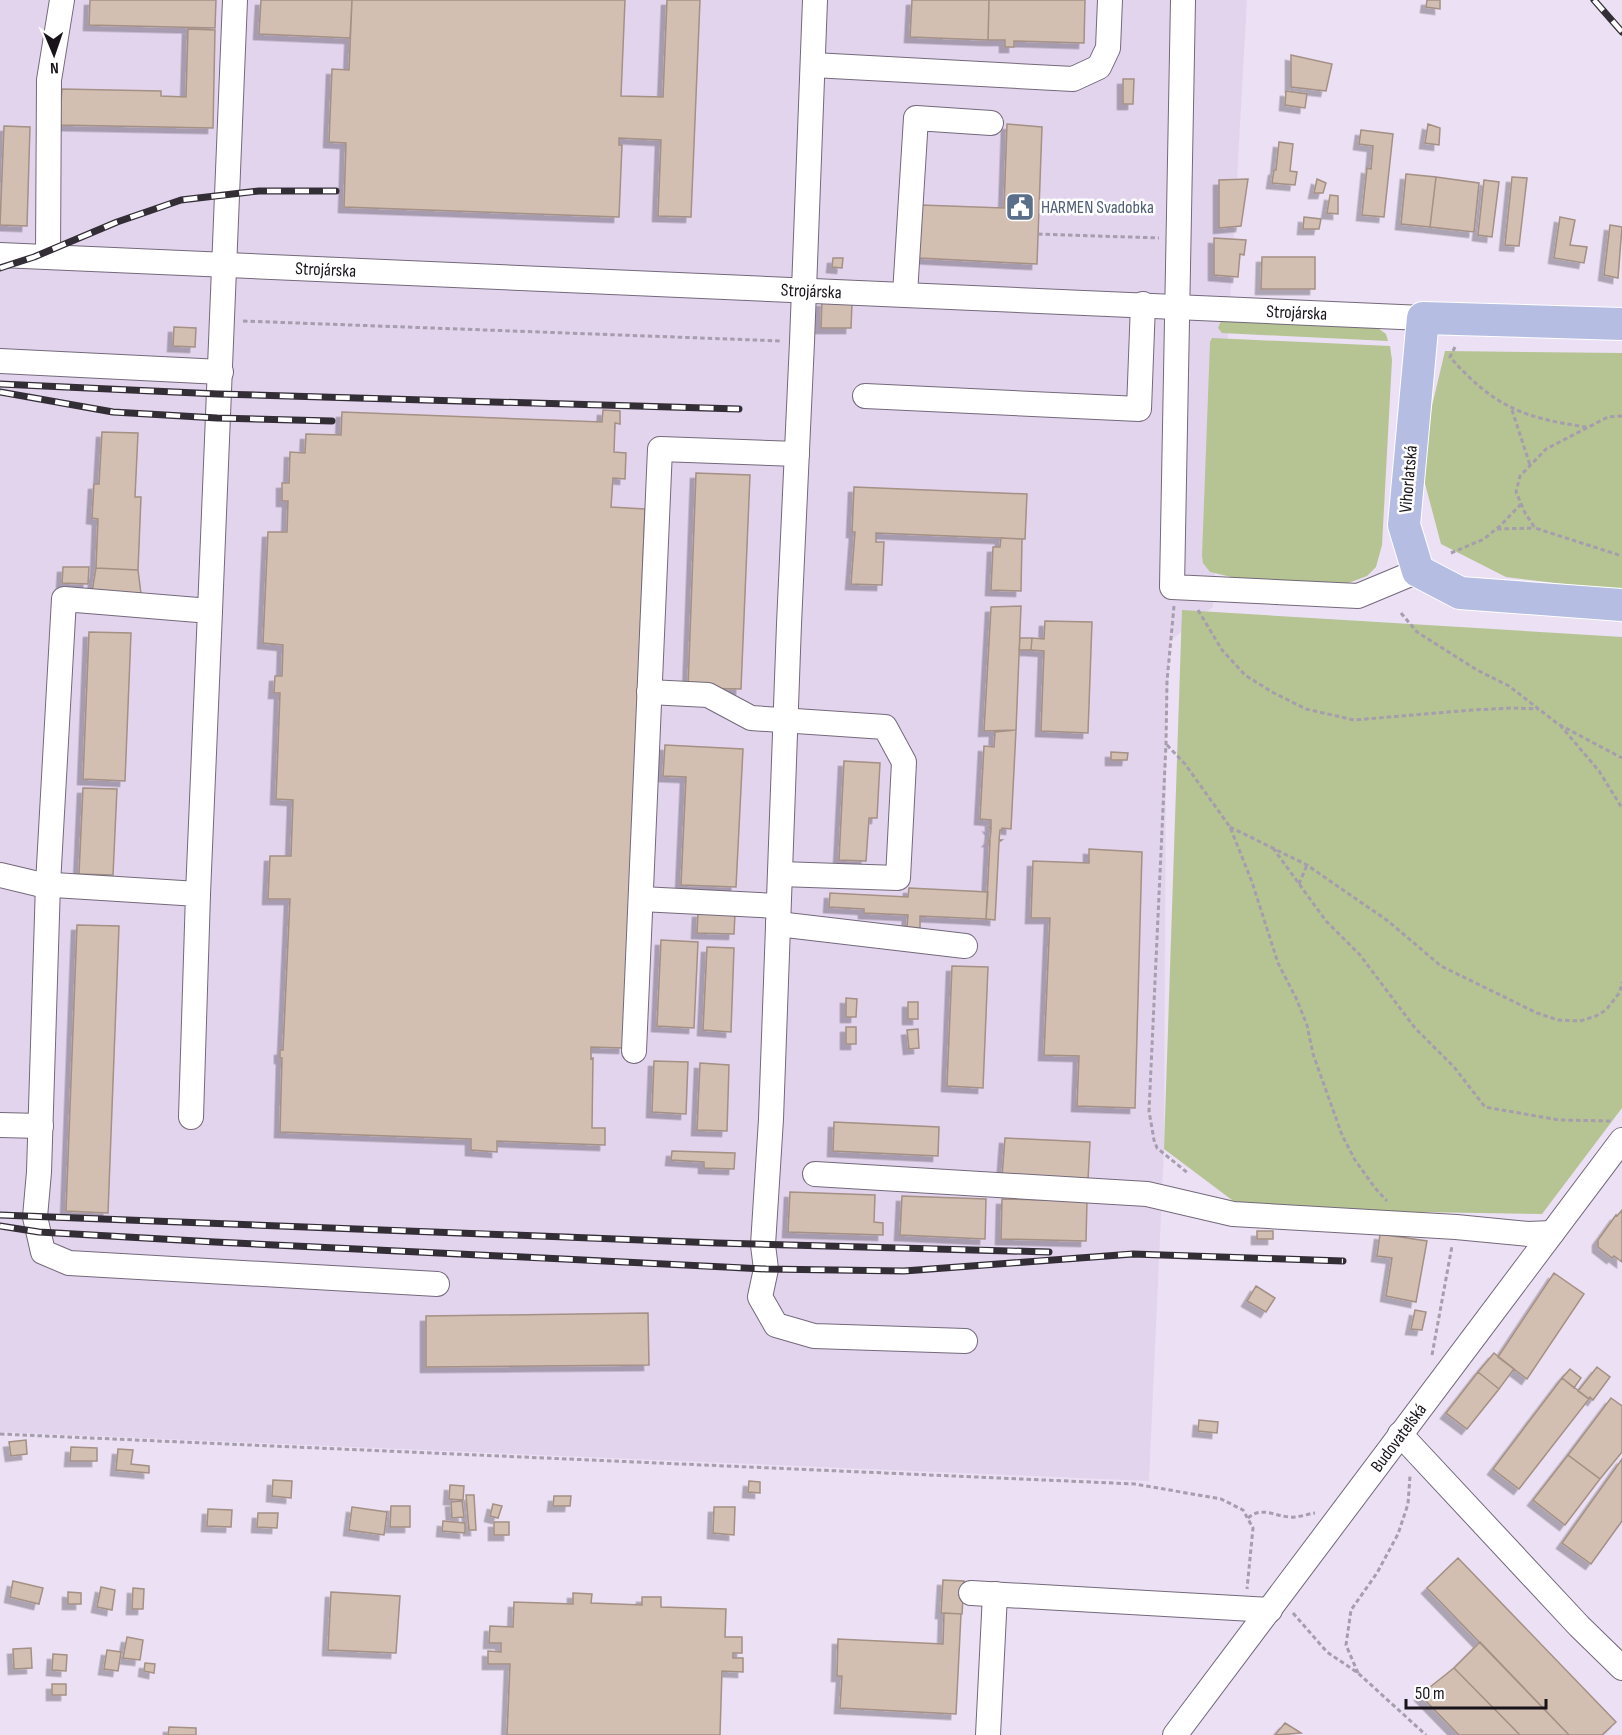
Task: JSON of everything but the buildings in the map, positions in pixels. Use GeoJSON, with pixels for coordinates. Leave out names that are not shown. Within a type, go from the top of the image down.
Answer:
{"type":"FeatureCollection","features":[{"type":"Feature","properties":{"kind":"main road","name":"Strojárska"},"geometry":{"type":"LineString","coordinates":[[1423,318],[1622,324]]}},
{"type":"Feature","properties":{"kind":"main road","name":"Vihorlatská"},"geometry":{"type":"LineString","coordinates":[[1418,571],[1404,525],[1423,318]]}},
{"type":"Feature","properties":{"kind":"main road"},"geometry":{"type":"LineString","coordinates":[[1418,571],[1460,592],[1622,604]]}},
{"type":"Feature","properties":{"kind":"street"},"geometry":{"type":"LineString","coordinates":[[48,257],[49,80],[62,0]]}},
{"type":"Feature","properties":{"kind":"street"},"geometry":{"type":"LineString","coordinates":[[191,1117],[235,0]]}},
{"type":"Feature","properties":{"kind":"street"},"geometry":{"type":"LineString","coordinates":[[815,0],[771,1119],[763,1245],[766,1269],[760,1296],[776,1325],[814,1336],[965,1341]]}},
{"type":"Feature","properties":{"kind":"street"},"geometry":{"type":"LineString","coordinates":[[813,65],[1073,79],[1099,67],[1104,58],[1108,48],[1110,0]]}},
{"type":"Feature","properties":{"kind":"street"},"geometry":{"type":"LineString","coordinates":[[1183,0],[1172,587],[1358,596],[1418,571]]}},
{"type":"Feature","properties":{"kind":"street"},"geometry":{"type":"LineString","coordinates":[[906,294],[916,118],[991,123]]}},
{"type":"Feature","properties":{"kind":"street","name":"Strojárska"},"geometry":{"type":"LineString","coordinates":[[0,255],[1423,318]]}},
{"type":"Feature","properties":{"kind":"street"},"geometry":{"type":"LineString","coordinates":[[865,396],[1139,409],[1143,304]]}},
{"type":"Feature","properties":{"kind":"street"},"geometry":{"type":"LineString","coordinates":[[0,361],[221,372]]}},
{"type":"Feature","properties":{"kind":"street"},"geometry":{"type":"LineString","coordinates":[[634,1051],[660,449],[797,454]]}},
{"type":"Feature","properties":{"kind":"street"},"geometry":{"type":"LineString","coordinates":[[210,611],[64,599],[48,885],[39,1172],[35,1217],[43,1252],[69,1263],[437,1284]]}},
{"type":"Feature","properties":{"kind":"street"},"geometry":{"type":"LineString","coordinates":[[649,692],[708,695],[751,717],[885,727],[904,762],[898,878],[780,874]]}},
{"type":"Feature","properties":{"kind":"street"},"geometry":{"type":"LineString","coordinates":[[0,875],[48,885],[198,894]]}},
{"type":"Feature","properties":{"kind":"street"},"geometry":{"type":"LineString","coordinates":[[640,899],[778,915],[965,946]]}},
{"type":"Feature","properties":{"kind":"street"},"geometry":{"type":"LineString","coordinates":[[0,1125],[40,1126]]}},
{"type":"Feature","properties":{"kind":"street","name":"Budovateľská"},"geometry":{"type":"LineString","coordinates":[[1175,1735],[1280,1610],[1400,1434],[1552,1233],[1617,1130]]}},
{"type":"Feature","properties":{"kind":"street"},"geometry":{"type":"LineString","coordinates":[[814,1174],[1147,1194],[1233,1214],[1456,1227],[1528,1234],[1552,1233]]}},
{"type":"Feature","properties":{"kind":"street"},"geometry":{"type":"LineString","coordinates":[[1400,1434],[1579,1626],[1622,1668]]}},
{"type":"Feature","properties":{"kind":"street"},"geometry":{"type":"LineString","coordinates":[[971,1593],[1280,1610]]}},
{"type":"Feature","properties":{"kind":"street"},"geometry":{"type":"LineString","coordinates":[[988,1735],[995,1594]]}},
{"type":"Feature","properties":{"kind":"path"},"geometry":{"type":"LineString","coordinates":[[1038,234],[1177,239]]}},
{"type":"Feature","properties":{"kind":"path"},"geometry":{"type":"LineString","coordinates":[[222,321],[802,342]]}},
{"type":"Feature","properties":{"kind":"path"},"geometry":{"type":"LineString","coordinates":[[1455,347],[1450,357],[1464,373],[1487,393],[1512,409],[1537,419],[1589,427]]}},
{"type":"Feature","properties":{"kind":"path"},"geometry":{"type":"LineString","coordinates":[[1512,409],[1530,465]]}},
{"type":"Feature","properties":{"kind":"path"},"geometry":{"type":"LineString","coordinates":[[1535,528],[1516,492],[1520,476],[1546,449],[1608,417],[1622,416]]}},
{"type":"Feature","properties":{"kind":"path"},"geometry":{"type":"LineString","coordinates":[[1451,554],[1484,539],[1521,504]]}},
{"type":"Feature","properties":{"kind":"path"},"geometry":{"type":"LineString","coordinates":[[1496,529],[1535,528],[1622,556]]}},
{"type":"Feature","properties":{"kind":"path"},"geometry":{"type":"LineString","coordinates":[[1174,605],[1167,681],[1149,1111],[1157,1148],[1189,1174]]}},
{"type":"Feature","properties":{"kind":"path"},"geometry":{"type":"LineString","coordinates":[[1195,606],[1222,650],[1245,675],[1306,709],[1354,720],[1482,710],[1539,709]]}},
{"type":"Feature","properties":{"kind":"path"},"geometry":{"type":"LineString","coordinates":[[1401,613],[1417,632],[1509,686],[1558,724],[1622,758]]}},
{"type":"Feature","properties":{"kind":"path"},"geometry":{"type":"LineString","coordinates":[[1558,724],[1599,771],[1622,808]]}},
{"type":"Feature","properties":{"kind":"path"},"geometry":{"type":"LineString","coordinates":[[1166,744],[1185,764],[1230,827],[1252,882],[1278,963],[1307,1025],[1314,1054],[1342,1135],[1355,1160],[1375,1188],[1412,1225]]}},
{"type":"Feature","properties":{"kind":"path"},"geometry":{"type":"LineString","coordinates":[[1230,827],[1308,865],[1388,921],[1441,966],[1537,1013],[1558,1020],[1580,1021],[1596,1016],[1606,1010],[1620,992],[1622,982]]}},
{"type":"Feature","properties":{"kind":"path"},"geometry":{"type":"LineString","coordinates":[[1273,848],[1326,921],[1360,955],[1415,1028],[1454,1067],[1485,1107],[1617,1130]]}},
{"type":"Feature","properties":{"kind":"path"},"geometry":{"type":"LineString","coordinates":[[1299,884],[1308,865]]}},
{"type":"Feature","properties":{"kind":"path"},"geometry":{"type":"LineString","coordinates":[[1432,1355],[1456,1227]]}},
{"type":"Feature","properties":{"kind":"path"},"geometry":{"type":"LineString","coordinates":[[0,1434],[1135,1484],[1221,1499],[1243,1510],[1253,1528],[1244,1608]]}},
{"type":"Feature","properties":{"kind":"path"},"geometry":{"type":"LineString","coordinates":[[1358,1672],[1346,1645],[1352,1610],[1377,1573],[1398,1534],[1408,1504],[1411,1468]]}},
{"type":"Feature","properties":{"kind":"path"},"geometry":{"type":"LineString","coordinates":[[1248,1518],[1254,1513],[1265,1512],[1292,1518],[1320,1512]]}},
{"type":"Feature","properties":{"kind":"path"},"geometry":{"type":"LineString","coordinates":[[1280,1610],[1327,1652],[1358,1672],[1420,1733],[1426,1735]]}},
{"type":"Feature","properties":{"kind":"shaded area"},"geometry":{"type":"Polygon","coordinates":[[[0,0],[1247,0],[1213,607],[1170,641],[1166,744],[1164,1149],[1149,1481],[0,1432],[0,0]]]}},
{"type":"Feature","properties":{"kind":"green space"},"geometry":{"type":"Polygon","coordinates":[[[1221,321],[1375,326],[1386,334],[1388,341],[1222,333],[1218,328],[1221,321]]]}},
{"type":"Feature","properties":{"kind":"green space"},"geometry":{"type":"Polygon","coordinates":[[[1212,338],[1390,346],[1392,360],[1382,545],[1376,567],[1367,576],[1343,585],[1249,581],[1210,572],[1203,563],[1210,342],[1212,338]]]}},
{"type":"Feature","properties":{"kind":"green space"},"geometry":{"type":"Polygon","coordinates":[[[1445,351],[1622,353],[1622,591],[1506,577],[1441,544],[1423,476],[1432,406],[1445,351]]]}},
{"type":"Feature","properties":{"kind":"green space"},"geometry":{"type":"Polygon","coordinates":[[[1182,610],[1622,637],[1622,1108],[1542,1214],[1244,1209],[1164,1149],[1182,610]]]}},
{"type":"Feature","properties":{"kind":"railway"},"geometry":{"type":"LineString","coordinates":[[1594,0],[1622,32]]}},
{"type":"Feature","properties":{"kind":"railway"},"geometry":{"type":"LineString","coordinates":[[0,268],[34,257],[117,222],[181,200],[259,191],[336,191]]}},
{"type":"Feature","properties":{"kind":"railway"},"geometry":{"type":"LineString","coordinates":[[0,384],[218,394],[739,409]]}},
{"type":"Feature","properties":{"kind":"railway"},"geometry":{"type":"LineString","coordinates":[[0,392],[113,412],[332,421]]}},
{"type":"Feature","properties":{"kind":"railway"},"geometry":{"type":"LineString","coordinates":[[0,1215],[717,1243],[1049,1252]]}},
{"type":"Feature","properties":{"kind":"railway"},"geometry":{"type":"LineString","coordinates":[[0,1226],[39,1232],[215,1242],[766,1269],[904,1271],[1133,1254],[1343,1261]]}},
{"type":"Feature","properties":{"kind":"place","name":"HARMEN Svadobka"},"geometry":{"type":"Point","coordinates":[1020,207]}}]}
